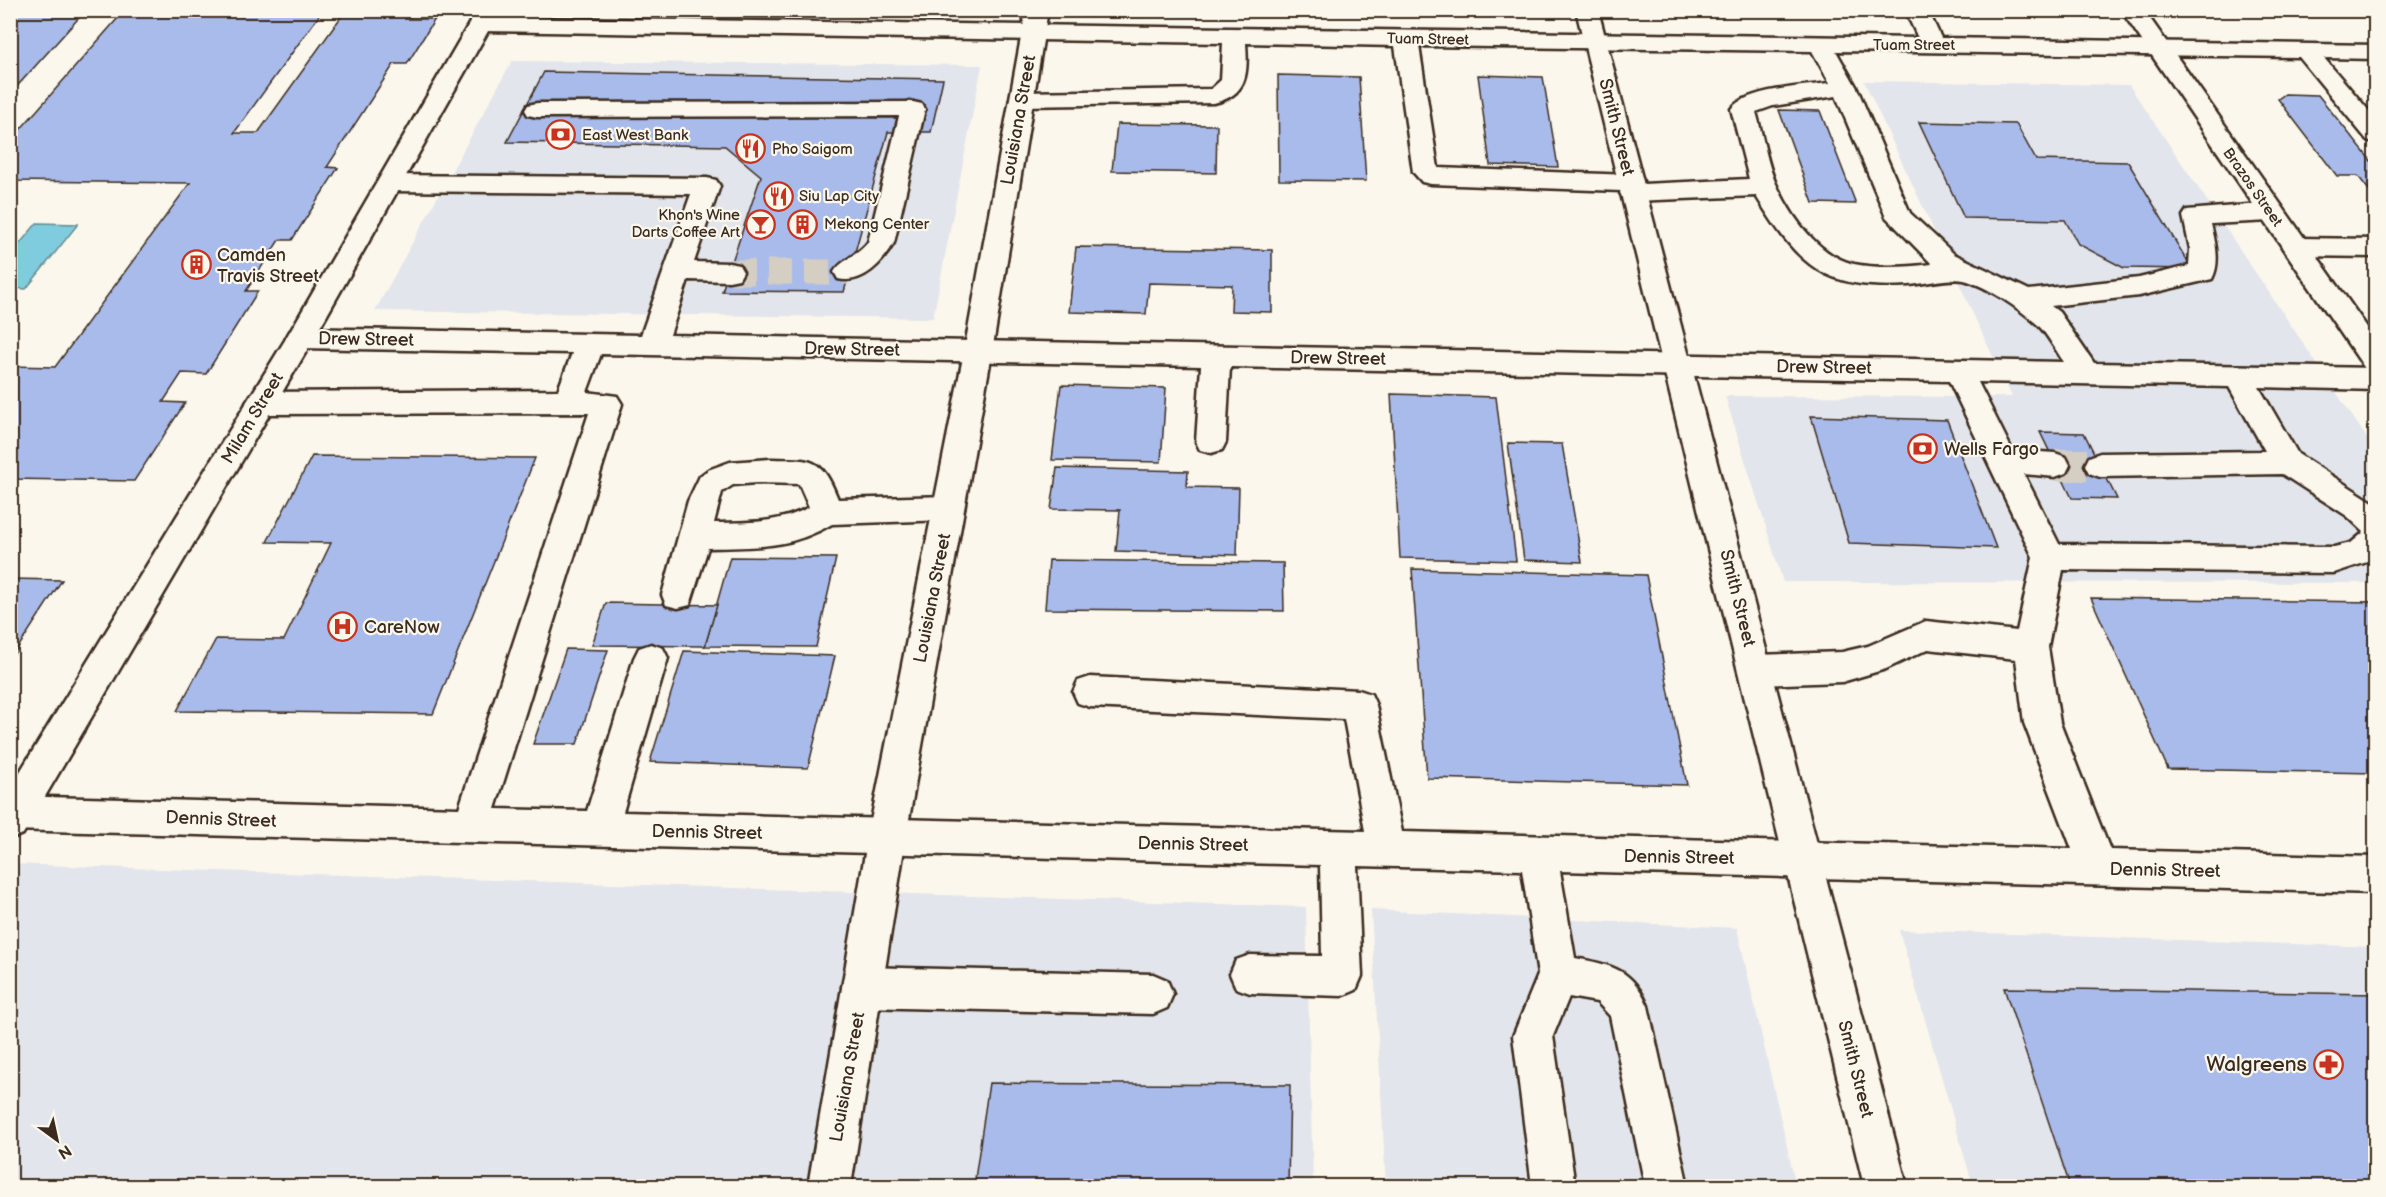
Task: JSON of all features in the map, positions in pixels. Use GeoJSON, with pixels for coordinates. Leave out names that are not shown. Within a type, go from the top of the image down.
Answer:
{"type":"FeatureCollection","features":[{"type":"Feature","properties":{"kind":"street","name":"Smith Street"},"geometry":{"type":"LineString","coordinates":[[1587,10],[1886,1186]]}},
{"type":"Feature","properties":{"kind":"street"},"geometry":{"type":"LineString","coordinates":[[1916,10],[1933,45]]}},
{"type":"Feature","properties":{"kind":"street","name":"Brazos Street"},"geometry":{"type":"LineString","coordinates":[[2132,10],[2376,363]]}},
{"type":"Feature","properties":{"kind":"street","name":"Tuam Street"},"geometry":{"type":"LineString","coordinates":[[485,17],[1035,21],[1234,35],[1406,39],[1432,29],[1596,42],[2156,47],[2376,52]]}},
{"type":"Feature","properties":{"kind":"street","name":"Milam Street"},"geometry":{"type":"LineString","coordinates":[[12,816],[300,338],[485,17]]}},
{"type":"Feature","properties":{"kind":"street","name":"Louisiana Street"},"geometry":{"type":"LineString","coordinates":[[829,1186],[887,836],[978,352],[1035,21]]}},
{"type":"Feature","properties":{"kind":"street"},"geometry":{"type":"LineString","coordinates":[[1022,99],[1223,94],[1230,88],[1233,81],[1234,35]]}},
{"type":"Feature","properties":{"kind":"street"},"geometry":{"type":"LineString","coordinates":[[1406,39],[1426,172],[1431,176],[1632,188],[1764,187]]}},
{"type":"Feature","properties":{"kind":"street"},"geometry":{"type":"LineString","coordinates":[[1820,44],[1845,88],[1899,217],[1944,260],[2013,292],[2049,319],[2086,373]]}},
{"type":"Feature","properties":{"kind":"street"},"geometry":{"type":"LineString","coordinates":[[2305,50],[2376,135]]}},
{"type":"Feature","properties":{"kind":"street"},"geometry":{"type":"LineString","coordinates":[[1845,88],[1768,99],[1743,109],[1764,187],[1793,232],[1817,258],[1843,269],[1879,277],[1968,270]]}},
{"type":"Feature","properties":{"kind":"street"},"geometry":{"type":"LineString","coordinates":[[537,110],[913,110],[882,243],[873,255],[848,272]]}},
{"type":"Feature","properties":{"kind":"street"},"geometry":{"type":"LineString","coordinates":[[390,183],[707,186],[652,345]]}},
{"type":"Feature","properties":{"kind":"street"},"geometry":{"type":"LineString","coordinates":[[2024,300],[2139,287],[2202,272],[2203,249],[2196,216],[2271,212]]}},
{"type":"Feature","properties":{"kind":"street"},"geometry":{"type":"LineString","coordinates":[[2295,247],[2376,248]]}},
{"type":"Feature","properties":{"kind":"street"},"geometry":{"type":"LineString","coordinates":[[678,271],[729,272]]}},
{"type":"Feature","properties":{"kind":"street","name":"Drew Street"},"geometry":{"type":"LineString","coordinates":[[300,338],[2376,379]]}},
{"type":"Feature","properties":{"kind":"street"},"geometry":{"type":"LineString","coordinates":[[569,400],[590,344]]}},
{"type":"Feature","properties":{"kind":"street"},"geometry":{"type":"LineString","coordinates":[[1211,442],[1216,356]]}},
{"type":"Feature","properties":{"kind":"street"},"geometry":{"type":"LineString","coordinates":[[1958,370],[2049,557],[2031,647],[2042,723],[2098,868]]}},
{"type":"Feature","properties":{"kind":"street"},"geometry":{"type":"LineString","coordinates":[[2238,376],[2287,462],[2358,507],[2376,524]]}},
{"type":"Feature","properties":{"kind":"street"},"geometry":{"type":"LineString","coordinates":[[261,403],[569,400],[607,404],[471,826]]}},
{"type":"Feature","properties":{"kind":"street"},"geometry":{"type":"LineString","coordinates":[[2002,460],[2055,465]]}},
{"type":"Feature","properties":{"kind":"street"},"geometry":{"type":"LineString","coordinates":[[2100,465],[2287,462]]}},
{"type":"Feature","properties":{"kind":"street"},"geometry":{"type":"LineString","coordinates":[[678,595],[710,485],[718,478],[733,472],[806,472],[815,480],[826,512]]}},
{"type":"Feature","properties":{"kind":"street"},"geometry":{"type":"LineString","coordinates":[[695,536],[774,534],[806,524],[826,512],[948,508]]}},
{"type":"Feature","properties":{"kind":"street"},"geometry":{"type":"LineString","coordinates":[[2049,557],[2334,560],[2361,553],[2376,540]]}},
{"type":"Feature","properties":{"kind":"street"},"geometry":{"type":"LineString","coordinates":[[1756,670],[1842,667],[1874,659],[1926,635],[2031,647]]}},
{"type":"Feature","properties":{"kind":"street"},"geometry":{"type":"LineString","coordinates":[[600,829],[651,658]]}},
{"type":"Feature","properties":{"kind":"street"},"geometry":{"type":"LineString","coordinates":[[1090,692],[1359,705],[1387,850]]}},
{"type":"Feature","properties":{"kind":"street","name":"Dennis Street"},"geometry":{"type":"LineString","coordinates":[[12,816],[887,836],[2376,875]]}},
{"type":"Feature","properties":{"kind":"street"},"geometry":{"type":"LineString","coordinates":[[1250,974],[1342,976],[1338,848]]}},
{"type":"Feature","properties":{"kind":"street"},"geometry":{"type":"LineString","coordinates":[[1538,853],[1558,975],[1533,1036],[1553,1186]]}},
{"type":"Feature","properties":{"kind":"street"},"geometry":{"type":"LineString","coordinates":[[1558,975],[1608,984],[1628,1006],[1666,1186]]}},
{"type":"Feature","properties":{"kind":"street"},"geometry":{"type":"LineString","coordinates":[[862,987],[1153,994]]}},
{"type":"Feature","properties":{"kind":"shaded area","name":"Mekong Center"},"geometry":{"type":"Polygon","coordinates":[[[512,61],[982,65],[933,318],[375,311],[512,61]]]}},
{"type":"Feature","properties":{"kind":"shaded area"},"geometry":{"type":"Polygon","coordinates":[[[1864,81],[2129,85],[2375,450],[2375,583],[1783,582],[1725,396],[2012,397],[1864,81]]]}},
{"type":"Feature","properties":{"kind":"shaded area"},"geometry":{"type":"Polygon","coordinates":[[[10,864],[1306,907],[1313,1186],[11,1186],[10,864]]]}},
{"type":"Feature","properties":{"kind":"shaded area"},"geometry":{"type":"Polygon","coordinates":[[[1371,910],[1737,928],[1796,1186],[1386,1186],[1371,910]]]}},
{"type":"Feature","properties":{"kind":"shaded area","name":"Walgreens"},"geometry":{"type":"Polygon","coordinates":[[[1899,930],[2375,947],[2375,1186],[1973,1186],[1899,930]]]}},
{"type":"Feature","properties":{"kind":"water"},"geometry":{"type":"Polygon","coordinates":[[[37,223],[78,224],[26,289],[11,288],[11,254],[37,223]]]}},
{"type":"Feature","properties":{"kind":"building"},"geometry":{"type":"Polygon","coordinates":[[[22,10],[86,10],[10,94],[10,22],[22,10]]]}},
{"type":"Feature","properties":{"kind":"building","name":"Camden Travis Street"},"geometry":{"type":"Polygon","coordinates":[[[125,10],[323,10],[234,133],[258,133],[346,10],[411,10],[405,19],[435,19],[407,64],[394,64],[327,167],[338,168],[292,240],[279,240],[246,291],[258,291],[206,374],[182,373],[163,402],[185,403],[134,481],[10,479],[10,366],[55,367],[190,183],[10,181],[10,132],[18,132],[125,10]]]}},
{"type":"Feature","properties":{"kind":"building","name":"Mekong Center"},"geometry":{"type":"Polygon","coordinates":[[[544,72],[943,79],[931,132],[888,132],[844,292],[722,291],[761,176],[725,146],[507,142],[544,72]]]}},
{"type":"Feature","properties":{"kind":"building"},"geometry":{"type":"Polygon","coordinates":[[[1278,75],[1359,77],[1366,181],[1279,180],[1278,75]]]}},
{"type":"Feature","properties":{"kind":"building"},"geometry":{"type":"Polygon","coordinates":[[[1478,75],[1543,77],[1558,167],[1490,165],[1478,75]]]}},
{"type":"Feature","properties":{"kind":"building"},"geometry":{"type":"Polygon","coordinates":[[[2285,94],[2318,95],[2376,167],[2376,199],[2358,176],[2337,176],[2278,99],[2285,94]]]}},
{"type":"Feature","properties":{"kind":"building"},"geometry":{"type":"Polygon","coordinates":[[[1779,110],[1820,111],[1856,204],[1813,203],[1779,110]]]}},
{"type":"Feature","properties":{"kind":"building"},"geometry":{"type":"Polygon","coordinates":[[[1919,122],[2016,124],[2036,160],[2128,162],[2192,269],[2124,268],[2078,244],[2065,220],[1964,218],[1919,122]]]}},
{"type":"Feature","properties":{"kind":"building"},"geometry":{"type":"Polygon","coordinates":[[[1117,124],[1217,125],[1216,173],[1112,171],[1117,124]]]}},
{"type":"Feature","properties":{"kind":"building"},"geometry":{"type":"Polygon","coordinates":[[[1076,247],[1272,250],[1272,312],[1231,311],[1232,285],[1149,283],[1146,314],[1069,312],[1076,247]]]}},
{"type":"Feature","properties":{"kind":"building"},"geometry":{"type":"Polygon","coordinates":[[[1061,385],[1166,388],[1161,462],[1052,460],[1061,385]]]}},
{"type":"Feature","properties":{"kind":"building"},"geometry":{"type":"Polygon","coordinates":[[[1391,394],[1496,397],[1516,561],[1400,558],[1391,394]]]}},
{"type":"Feature","properties":{"kind":"building"},"geometry":{"type":"Polygon","coordinates":[[[1811,416],[1947,420],[1996,548],[1849,543],[1811,416]]]}},
{"type":"Feature","properties":{"kind":"building"},"geometry":{"type":"Polygon","coordinates":[[[2040,432],[2084,433],[2117,499],[2072,498],[2040,432]]]}},
{"type":"Feature","properties":{"kind":"building"},"geometry":{"type":"Polygon","coordinates":[[[1508,443],[1562,444],[1582,562],[1524,560],[1508,443]]]}},
{"type":"Feature","properties":{"kind":"building"},"geometry":{"type":"Polygon","coordinates":[[[312,456],[535,458],[433,714],[177,711],[216,639],[284,640],[331,543],[267,542],[312,456]]]}},
{"type":"Feature","properties":{"kind":"building"},"geometry":{"type":"Polygon","coordinates":[[[1057,468],[1188,471],[1187,487],[1239,488],[1237,555],[1116,551],[1120,510],[1051,509],[1057,468]]]}},
{"type":"Feature","properties":{"kind":"building"},"geometry":{"type":"Polygon","coordinates":[[[730,557],[836,558],[816,647],[705,646],[730,557]]]}},
{"type":"Feature","properties":{"kind":"building"},"geometry":{"type":"Polygon","coordinates":[[[1049,560],[1283,563],[1284,611],[1045,609],[1049,560]]]}},
{"type":"Feature","properties":{"kind":"building"},"geometry":{"type":"Polygon","coordinates":[[[1412,569],[1646,575],[1687,785],[1427,778],[1412,569]]]}},
{"type":"Feature","properties":{"kind":"building"},"geometry":{"type":"Polygon","coordinates":[[[10,579],[62,580],[10,660],[10,579]]]}},
{"type":"Feature","properties":{"kind":"building"},"geometry":{"type":"Polygon","coordinates":[[[2091,598],[2376,602],[2376,773],[2168,769],[2091,598]]]}},
{"type":"Feature","properties":{"kind":"building"},"geometry":{"type":"Polygon","coordinates":[[[606,603],[717,605],[705,646],[592,645],[606,603]]]}},
{"type":"Feature","properties":{"kind":"building"},"geometry":{"type":"Polygon","coordinates":[[[566,649],[608,650],[577,744],[533,744],[566,649]]]}},
{"type":"Feature","properties":{"kind":"building"},"geometry":{"type":"Polygon","coordinates":[[[684,651],[835,656],[808,768],[650,762],[684,651]]]}},
{"type":"Feature","properties":{"kind":"building","name":"Walgreens"},"geometry":{"type":"Polygon","coordinates":[[[2004,988],[2376,994],[2376,1186],[2070,1186],[2004,988]]]}},
{"type":"Feature","properties":{"kind":"building"},"geometry":{"type":"Polygon","coordinates":[[[989,1083],[1290,1085],[1288,1186],[974,1186],[989,1083]]]}},
{"type":"Feature","properties":{"kind":"tunnel"},"geometry":{"type":"LineString","coordinates":[[729,272],[848,272]]}},
{"type":"Feature","properties":{"kind":"tunnel"},"geometry":{"type":"LineString","coordinates":[[2055,465],[2100,465]]}},
{"type":"Feature","properties":{"kind":"place","name":"East West Bank"},"geometry":{"type":"Point","coordinates":[561,135]}},
{"type":"Feature","properties":{"kind":"place","name":"Pho Saigom"},"geometry":{"type":"Point","coordinates":[751,149]}},
{"type":"Feature","properties":{"kind":"place","name":"Siu Lap City"},"geometry":{"type":"Point","coordinates":[778,196]}},
{"type":"Feature","properties":{"kind":"place","name":"Khon's Wine Darts Coffee Art"},"geometry":{"type":"Point","coordinates":[761,224]}},
{"type":"Feature","properties":{"kind":"place","name":"Mekong Center"},"geometry":{"type":"Point","coordinates":[803,224]}},
{"type":"Feature","properties":{"kind":"place","name":"Camden Travis Street"},"geometry":{"type":"Point","coordinates":[196,265]}},
{"type":"Feature","properties":{"kind":"place","name":"Wells Fargo"},"geometry":{"type":"Point","coordinates":[1923,449]}},
{"type":"Feature","properties":{"kind":"place","name":"CareNow"},"geometry":{"type":"Point","coordinates":[343,627]}},
{"type":"Feature","properties":{"kind":"place","name":"Walgreens"},"geometry":{"type":"Point","coordinates":[2328,1064]}}]}
